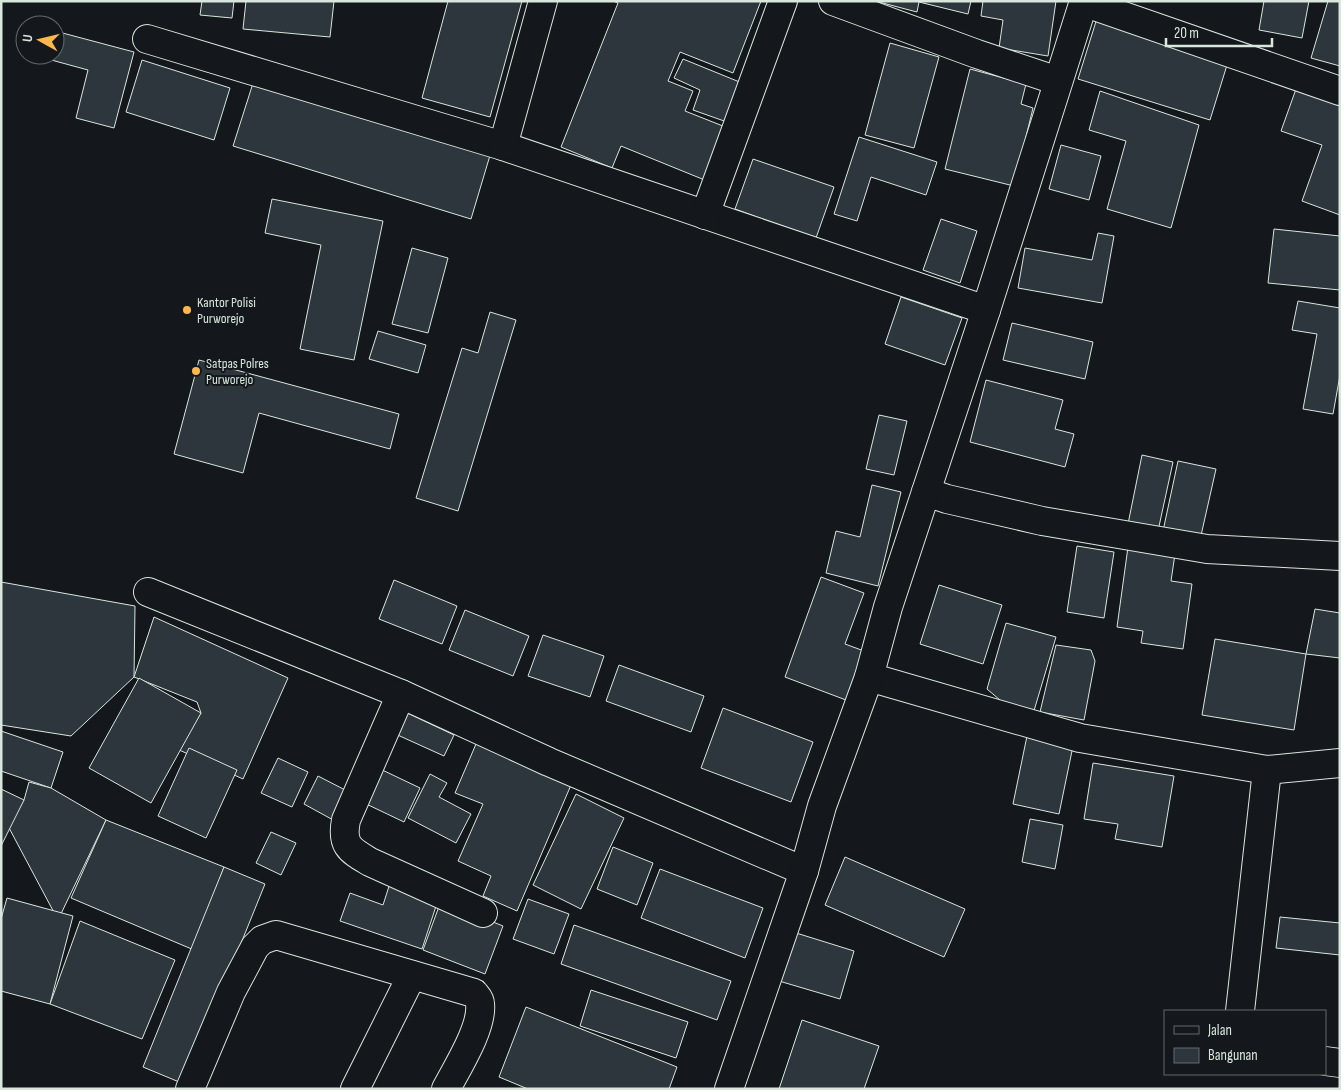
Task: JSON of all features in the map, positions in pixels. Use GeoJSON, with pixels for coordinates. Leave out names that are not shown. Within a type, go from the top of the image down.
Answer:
{"type":"FeatureCollection","features":[{"type":"Feature","properties":{"kind":"street"},"geometry":{"type":"LineString","coordinates":[[503,146],[543,1]]}},
{"type":"Feature","properties":{"kind":"street"},"geometry":{"type":"LineString","coordinates":[[705,215],[783,1]]}},
{"type":"Feature","properties":{"kind":"street"},"geometry":{"type":"LineString","coordinates":[[837,2],[1058,81]]}},
{"type":"Feature","properties":{"kind":"street"},"geometry":{"type":"LineString","coordinates":[[729,1089],[804,871],[822,806],[868,677],[888,607],[986,310],[1083,2],[1340,91]]}},
{"type":"Feature","properties":{"kind":"street"},"geometry":{"type":"LineString","coordinates":[[147,39],[503,146],[986,310]]}},
{"type":"Feature","properties":{"kind":"street"},"geometry":{"type":"LineString","coordinates":[[926,492],[947,499],[1042,522],[1207,550],[1340,556]]}},
{"type":"Feature","properties":{"kind":"street"},"geometry":{"type":"LineString","coordinates":[[148,592],[401,694],[549,762],[804,871]]}},
{"type":"Feature","properties":{"kind":"street"},"geometry":{"type":"LineString","coordinates":[[868,677],[1080,738],[1267,770],[1340,763]]}},
{"type":"Feature","properties":{"kind":"street"},"geometry":{"type":"LineString","coordinates":[[401,694],[346,820],[344,833],[346,843],[355,853],[370,862],[483,913]]}},
{"type":"Feature","properties":{"kind":"street"},"geometry":{"type":"LineString","coordinates":[[1240,1010],[1267,770]]}},
{"type":"Feature","properties":{"kind":"street"},"geometry":{"type":"LineString","coordinates":[[190,1089],[231,992],[254,947],[262,940],[276,936],[474,993],[479,1000],[480,1011],[476,1030],[446,1089]]}},
{"type":"Feature","properties":{"kind":"street"},"geometry":{"type":"LineString","coordinates":[[355,1089],[412,975]]}},
{"type":"Feature","properties":{"kind":"street"},"geometry":{"type":"LineString","coordinates":[[1326,1061],[1340,1063]]}},
{"type":"Feature","properties":{"kind":"building"},"geometry":{"type":"Polygon","coordinates":[[[202,1],[234,1],[232,18],[200,15],[202,1]]]}},
{"type":"Feature","properties":{"kind":"building"},"geometry":{"type":"Polygon","coordinates":[[[246,1],[334,1],[330,37],[243,29],[246,1]]]}},
{"type":"Feature","properties":{"kind":"building"},"geometry":{"type":"Polygon","coordinates":[[[448,1],[522,1],[490,117],[422,98],[448,1]]]}},
{"type":"Feature","properties":{"kind":"building"},"geometry":{"type":"Polygon","coordinates":[[[613,1],[761,1],[733,73],[680,52],[668,81],[693,91],[685,111],[733,130],[712,183],[621,146],[612,168],[561,147],[618,3],[613,1]]]}},
{"type":"Feature","properties":{"kind":"building"},"geometry":{"type":"Polygon","coordinates":[[[875,1],[971,1],[968,14],[919,2],[917,12],[875,1]]]}},
{"type":"Feature","properties":{"kind":"building"},"geometry":{"type":"Polygon","coordinates":[[[983,1],[1056,1],[1048,56],[999,48],[1003,20],[981,16],[983,1]]]}},
{"type":"Feature","properties":{"kind":"building"},"geometry":{"type":"Polygon","coordinates":[[[1264,1],[1309,1],[1302,38],[1259,30],[1264,1]]]}},
{"type":"Feature","properties":{"kind":"building"},"geometry":{"type":"Polygon","coordinates":[[[1328,1],[1340,1],[1340,66],[1311,58],[1328,1]]]}},
{"type":"Feature","properties":{"kind":"building"},"geometry":{"type":"Polygon","coordinates":[[[1098,15],[1227,65],[1210,120],[1078,79],[1098,15]]]}},
{"type":"Feature","properties":{"kind":"building"},"geometry":{"type":"Polygon","coordinates":[[[65,34],[134,52],[114,128],[76,118],[88,70],[65,64],[65,34]]]}},
{"type":"Feature","properties":{"kind":"building"},"geometry":{"type":"Polygon","coordinates":[[[890,43],[939,57],[914,148],[865,135],[890,43]]]}},
{"type":"Feature","properties":{"kind":"building"},"geometry":{"type":"Polygon","coordinates":[[[683,59],[742,83],[727,122],[693,110],[700,90],[674,78],[683,59]]]}},
{"type":"Feature","properties":{"kind":"building"},"geometry":{"type":"Polygon","coordinates":[[[142,60],[230,88],[214,140],[126,112],[142,60]]]}},
{"type":"Feature","properties":{"kind":"building"},"geometry":{"type":"Polygon","coordinates":[[[970,69],[1026,84],[1021,104],[1033,108],[1014,186],[945,169],[970,69]]]}},
{"type":"Feature","properties":{"kind":"building"},"geometry":{"type":"Polygon","coordinates":[[[254,80],[491,152],[471,219],[233,146],[254,80]]]}},
{"type":"Feature","properties":{"kind":"building"},"geometry":{"type":"Polygon","coordinates":[[[1296,89],[1340,105],[1340,215],[1302,201],[1322,145],[1281,131],[1296,89]]]}},
{"type":"Feature","properties":{"kind":"building"},"geometry":{"type":"Polygon","coordinates":[[[1100,91],[1199,125],[1171,228],[1107,209],[1126,141],[1089,130],[1100,91]]]}},
{"type":"Feature","properties":{"kind":"building"},"geometry":{"type":"Polygon","coordinates":[[[859,137],[937,162],[926,195],[871,177],[857,221],[834,214],[859,137]]]}},
{"type":"Feature","properties":{"kind":"building"},"geometry":{"type":"Polygon","coordinates":[[[1061,145],[1101,156],[1089,200],[1049,189],[1061,145]]]}},
{"type":"Feature","properties":{"kind":"building"},"geometry":{"type":"Polygon","coordinates":[[[753,159],[834,187],[816,238],[735,209],[753,159]]]}},
{"type":"Feature","properties":{"kind":"building"},"geometry":{"type":"Polygon","coordinates":[[[272,199],[383,221],[354,360],[300,349],[321,245],[265,233],[272,199]]]}},
{"type":"Feature","properties":{"kind":"building"},"geometry":{"type":"Polygon","coordinates":[[[941,219],[977,231],[960,283],[923,270],[941,219]]]}},
{"type":"Feature","properties":{"kind":"building"},"geometry":{"type":"Polygon","coordinates":[[[1274,229],[1340,236],[1340,290],[1268,283],[1274,229]]]}},
{"type":"Feature","properties":{"kind":"building"},"geometry":{"type":"Polygon","coordinates":[[[1098,233],[1114,236],[1102,303],[1018,288],[1025,248],[1092,260],[1098,233]]]}},
{"type":"Feature","properties":{"kind":"building"},"geometry":{"type":"Polygon","coordinates":[[[412,248],[448,258],[428,333],[392,324],[412,248]]]}},
{"type":"Feature","properties":{"kind":"building"},"geometry":{"type":"Polygon","coordinates":[[[901,297],[962,318],[945,365],[885,344],[901,297]]]}},
{"type":"Feature","properties":{"kind":"building"},"geometry":{"type":"Polygon","coordinates":[[[1298,301],[1340,308],[1340,375],[1333,414],[1303,409],[1317,334],[1292,330],[1298,301]]]}},
{"type":"Feature","properties":{"kind":"building"},"geometry":{"type":"Polygon","coordinates":[[[490,312],[516,320],[458,511],[416,498],[462,348],[478,353],[490,312]]]}},
{"type":"Feature","properties":{"kind":"building"},"geometry":{"type":"Polygon","coordinates":[[[1012,323],[1093,342],[1085,379],[1003,360],[1012,323]]]}},
{"type":"Feature","properties":{"kind":"building"},"geometry":{"type":"Polygon","coordinates":[[[378,331],[426,345],[418,373],[369,359],[378,331]]]}},
{"type":"Feature","properties":{"kind":"building"},"geometry":{"type":"Polygon","coordinates":[[[199,360],[399,414],[390,449],[259,413],[243,473],[174,454],[199,360]]]}},
{"type":"Feature","properties":{"kind":"building"},"geometry":{"type":"Polygon","coordinates":[[[986,380],[1063,400],[1055,429],[1074,434],[1065,467],[970,442],[986,380]]]}},
{"type":"Feature","properties":{"kind":"building"},"geometry":{"type":"Polygon","coordinates":[[[879,415],[907,421],[894,475],[866,469],[879,415]]]}},
{"type":"Feature","properties":{"kind":"building"},"geometry":{"type":"Polygon","coordinates":[[[1142,455],[1173,462],[1158,531],[1128,524],[1142,455]]]}},
{"type":"Feature","properties":{"kind":"building"},"geometry":{"type":"Polygon","coordinates":[[[1178,461],[1216,469],[1200,540],[1163,531],[1178,461]]]}},
{"type":"Feature","properties":{"kind":"building"},"geometry":{"type":"Polygon","coordinates":[[[872,485],[901,492],[878,586],[826,573],[836,531],[860,537],[872,485]]]}},
{"type":"Feature","properties":{"kind":"building"},"geometry":{"type":"Polygon","coordinates":[[[1077,546],[1114,552],[1104,618],[1067,612],[1077,546]]]}},
{"type":"Feature","properties":{"kind":"building"},"geometry":{"type":"Polygon","coordinates":[[[1128,547],[1175,554],[1171,581],[1192,584],[1183,649],[1141,643],[1143,631],[1117,627],[1128,547]]]}},
{"type":"Feature","properties":{"kind":"building"},"geometry":{"type":"Polygon","coordinates":[[[821,577],[864,593],[845,644],[864,651],[846,700],[785,677],[821,577]]]}},
{"type":"Feature","properties":{"kind":"building"},"geometry":{"type":"Polygon","coordinates":[[[394,580],[457,606],[442,644],[379,619],[394,580]]]}},
{"type":"Feature","properties":{"kind":"building"},"geometry":{"type":"Polygon","coordinates":[[[1,582],[135,606],[134,677],[71,736],[1,725],[1,582]]]}},
{"type":"Feature","properties":{"kind":"building"},"geometry":{"type":"Polygon","coordinates":[[[939,585],[1002,605],[983,664],[920,644],[939,585]]]}},
{"type":"Feature","properties":{"kind":"building"},"geometry":{"type":"Polygon","coordinates":[[[1315,609],[1340,613],[1340,658],[1306,654],[1315,609]]]}},
{"type":"Feature","properties":{"kind":"building"},"geometry":{"type":"Polygon","coordinates":[[[465,610],[529,636],[513,676],[449,650],[465,610]]]}},
{"type":"Feature","properties":{"kind":"building"},"geometry":{"type":"Polygon","coordinates":[[[154,617],[288,678],[243,779],[177,749],[201,713],[197,702],[134,677],[154,617]]]}},
{"type":"Feature","properties":{"kind":"building"},"geometry":{"type":"Polygon","coordinates":[[[1006,623],[1056,637],[1033,714],[1007,706],[987,689],[1006,623]]]}},
{"type":"Feature","properties":{"kind":"building"},"geometry":{"type":"Polygon","coordinates":[[[543,635],[604,656],[590,697],[528,676],[543,635]]]}},
{"type":"Feature","properties":{"kind":"building"},"geometry":{"type":"Polygon","coordinates":[[[1215,639],[1306,654],[1294,730],[1202,715],[1215,639]]]}},
{"type":"Feature","properties":{"kind":"building"},"geometry":{"type":"Polygon","coordinates":[[[1056,645],[1091,650],[1095,661],[1084,720],[1040,712],[1056,645]]]}},
{"type":"Feature","properties":{"kind":"building"},"geometry":{"type":"Polygon","coordinates":[[[619,665],[704,696],[691,732],[606,701],[619,665]]]}},
{"type":"Feature","properties":{"kind":"building"},"geometry":{"type":"Polygon","coordinates":[[[139,678],[201,713],[151,803],[89,768],[139,678]]]}},
{"type":"Feature","properties":{"kind":"building"},"geometry":{"type":"Polygon","coordinates":[[[723,708],[813,742],[791,802],[701,768],[723,708]]]}},
{"type":"Feature","properties":{"kind":"building"},"geometry":{"type":"Polygon","coordinates":[[[401,710],[454,735],[444,756],[391,732],[401,710]]]}},
{"type":"Feature","properties":{"kind":"building"},"geometry":{"type":"Polygon","coordinates":[[[1,731],[63,752],[51,788],[1,771],[1,731]]]}},
{"type":"Feature","properties":{"kind":"building"},"geometry":{"type":"Polygon","coordinates":[[[1027,736],[1073,746],[1059,814],[1013,804],[1027,736]]]}},
{"type":"Feature","properties":{"kind":"building"},"geometry":{"type":"Polygon","coordinates":[[[476,744],[571,785],[517,911],[483,896],[491,876],[458,861],[483,804],[455,793],[476,744]]]}},
{"type":"Feature","properties":{"kind":"building"},"geometry":{"type":"Polygon","coordinates":[[[189,748],[237,770],[206,838],[158,816],[189,748]]]}},
{"type":"Feature","properties":{"kind":"building"},"geometry":{"type":"Polygon","coordinates":[[[278,758],[308,772],[292,807],[261,793],[278,758]]]}},
{"type":"Feature","properties":{"kind":"building"},"geometry":{"type":"Polygon","coordinates":[[[1093,763],[1174,776],[1162,847],[1115,839],[1118,824],[1084,819],[1093,763]]]}},
{"type":"Feature","properties":{"kind":"building"},"geometry":{"type":"Polygon","coordinates":[[[376,767],[420,788],[404,822],[360,801],[376,767]]]}},
{"type":"Feature","properties":{"kind":"building"},"geometry":{"type":"Polygon","coordinates":[[[430,774],[447,783],[439,797],[471,814],[456,843],[408,818],[430,774]]]}},
{"type":"Feature","properties":{"kind":"building"},"geometry":{"type":"Polygon","coordinates":[[[318,776],[349,792],[335,821],[304,804],[318,776]]]}},
{"type":"Feature","properties":{"kind":"building"},"geometry":{"type":"Polygon","coordinates":[[[29,782],[51,788],[106,820],[58,920],[8,826],[24,800],[29,782]]]}},
{"type":"Feature","properties":{"kind":"building"},"geometry":{"type":"Polygon","coordinates":[[[1,789],[24,800],[1,846],[1,789]]]}},
{"type":"Feature","properties":{"kind":"building"},"geometry":{"type":"Polygon","coordinates":[[[576,794],[624,818],[581,909],[533,885],[576,794]]]}},
{"type":"Feature","properties":{"kind":"building"},"geometry":{"type":"Polygon","coordinates":[[[1030,819],[1063,825],[1055,869],[1022,862],[1030,819]]]}},
{"type":"Feature","properties":{"kind":"building"},"geometry":{"type":"Polygon","coordinates":[[[106,820],[224,867],[194,950],[71,898],[106,820]]]}},
{"type":"Feature","properties":{"kind":"building"},"geometry":{"type":"Polygon","coordinates":[[[271,832],[296,843],[281,875],[256,863],[271,832]]]}},
{"type":"Feature","properties":{"kind":"building"},"geometry":{"type":"Polygon","coordinates":[[[613,847],[653,863],[637,905],[597,889],[613,847]]]}},
{"type":"Feature","properties":{"kind":"building"},"geometry":{"type":"Polygon","coordinates":[[[845,857],[965,909],[944,957],[825,905],[845,857]]]}},
{"type":"Feature","properties":{"kind":"building"},"geometry":{"type":"Polygon","coordinates":[[[224,867],[265,884],[184,1084],[143,1067],[224,867]]]}},
{"type":"Feature","properties":{"kind":"building"},"geometry":{"type":"Polygon","coordinates":[[[660,869],[763,908],[745,958],[641,918],[660,869]]]}},
{"type":"Feature","properties":{"kind":"building"},"geometry":{"type":"Polygon","coordinates":[[[391,880],[439,897],[422,949],[340,921],[350,893],[383,905],[391,880]]]}},
{"type":"Feature","properties":{"kind":"building"},"geometry":{"type":"Polygon","coordinates":[[[7,898],[73,916],[50,1004],[1,991],[1,919],[7,898]]]}},
{"type":"Feature","properties":{"kind":"building"},"geometry":{"type":"Polygon","coordinates":[[[528,899],[569,914],[554,954],[513,939],[528,899]]]}},
{"type":"Feature","properties":{"kind":"building"},"geometry":{"type":"Polygon","coordinates":[[[441,901],[503,926],[485,974],[423,950],[441,901]]]}},
{"type":"Feature","properties":{"kind":"building"},"geometry":{"type":"Polygon","coordinates":[[[1280,917],[1340,923],[1340,955],[1276,948],[1280,917]]]}},
{"type":"Feature","properties":{"kind":"building"},"geometry":{"type":"Polygon","coordinates":[[[80,921],[175,960],[142,1039],[50,1004],[80,921]]]}},
{"type":"Feature","properties":{"kind":"building"},"geometry":{"type":"Polygon","coordinates":[[[574,925],[731,981],[717,1020],[561,964],[574,925]]]}},
{"type":"Feature","properties":{"kind":"building"},"geometry":{"type":"Polygon","coordinates":[[[793,932],[854,951],[840,999],[779,981],[793,932]]]}},
{"type":"Feature","properties":{"kind":"building"},"geometry":{"type":"Polygon","coordinates":[[[591,990],[688,1022],[676,1058],[580,1026],[591,990]]]}},
{"type":"Feature","properties":{"kind":"building"},"geometry":{"type":"Polygon","coordinates":[[[526,1007],[677,1067],[669,1089],[528,1089],[499,1077],[526,1007]]]}},
{"type":"Feature","properties":{"kind":"building"},"geometry":{"type":"Polygon","coordinates":[[[802,1020],[879,1046],[864,1089],[779,1089],[802,1020]]]}},
{"type":"Feature","properties":{"kind":"place","name":"Kantor Polisi Purworejo"},"geometry":{"type":"Point","coordinates":[187,310]}},
{"type":"Feature","properties":{"kind":"place","name":"Satpas Polres Purworejo"},"geometry":{"type":"Point","coordinates":[196,371]}}]}
